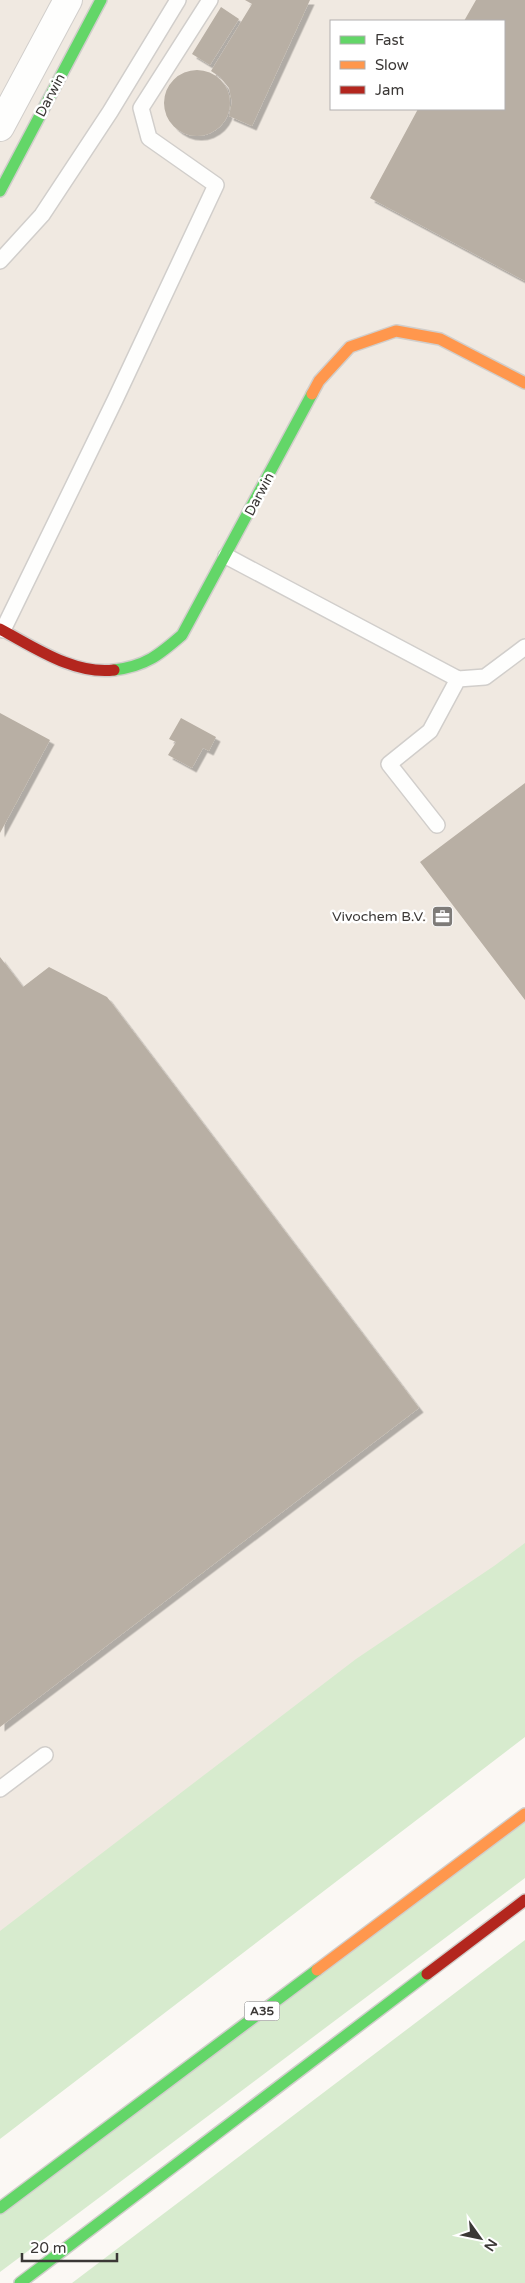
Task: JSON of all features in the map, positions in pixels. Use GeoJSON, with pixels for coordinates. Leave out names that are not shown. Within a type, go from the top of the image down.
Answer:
{"type":"FeatureCollection","features":[{"type":"Feature","properties":{"kind":"main road","name":"Darwin"},"geometry":{"type":"LineString","coordinates":[[0,191],[101,0]]}},
{"type":"Feature","properties":{"kind":"main road","name":"Darwin"},"geometry":{"type":"LineString","coordinates":[[1,630],[70,665],[112,672],[150,661],[182,635],[320,381],[350,347],[396,331],[440,339],[525,383]]}},
{"type":"Feature","properties":{"kind":"main road","name":"A35"},"geometry":{"type":"LineString","coordinates":[[0,2208],[525,1814]]}},
{"type":"Feature","properties":{"kind":"main road"},"geometry":{"type":"LineString","coordinates":[[20,2283],[525,1900]]}},
{"type":"Feature","properties":{"kind":"street","name":"Darwin"},"geometry":{"type":"LineString","coordinates":[[0,127],[68,0]]}},
{"type":"Feature","properties":{"kind":"lane"},"geometry":{"type":"LineString","coordinates":[[0,261],[42,215],[110,112],[178,0]]}},
{"type":"Feature","properties":{"kind":"lane"},"geometry":{"type":"LineString","coordinates":[[1,630],[115,400],[216,185],[149,138],[141,108],[210,0]]}},
{"type":"Feature","properties":{"kind":"lane"},"geometry":{"type":"LineString","coordinates":[[226,556],[458,679],[485,678],[525,647]]}},
{"type":"Feature","properties":{"kind":"lane"},"geometry":{"type":"LineString","coordinates":[[437,825],[388,764],[430,730],[458,679]]}},
{"type":"Feature","properties":{"kind":"lane"},"geometry":{"type":"LineString","coordinates":[[0,1789],[45,1755]]}},
{"type":"Feature","properties":{"kind":"shaded area"},"geometry":{"type":"Polygon","coordinates":[[[0,0],[525,0],[525,1666],[0,2077],[0,0]]]}},
{"type":"Feature","properties":{"kind":"green space"},"geometry":{"type":"Polygon","coordinates":[[[525,1543],[525,1737],[0,2139],[0,1931],[356,1659],[525,1543]]]}},
{"type":"Feature","properties":{"kind":"green space"},"geometry":{"type":"Polygon","coordinates":[[[525,1820],[525,1878],[0,2272],[0,2214],[525,1820]]]}},
{"type":"Feature","properties":{"kind":"green space"},"geometry":{"type":"Polygon","coordinates":[[[525,1940],[525,2283],[72,2283],[525,1940]]]}},
{"type":"Feature","properties":{"kind":"building"},"geometry":{"type":"Polygon","coordinates":[[[245,0],[310,0],[252,126],[229,116],[232,102],[229,88],[220,77],[211,71],[252,4],[245,0]]]}},
{"type":"Feature","properties":{"kind":"building"},"geometry":{"type":"Polygon","coordinates":[[[476,0],[525,0],[525,281],[370,198],[417,110],[505,110],[505,20],[465,20],[476,0]]]}},
{"type":"Feature","properties":{"kind":"building"},"geometry":{"type":"Polygon","coordinates":[[[221,7],[239,19],[210,65],[192,54],[221,7]]]}},
{"type":"Feature","properties":{"kind":"building"},"geometry":{"type":"Polygon","coordinates":[[[197,70],[210,73],[220,80],[227,90],[230,103],[227,116],[220,126],[210,133],[197,136],[184,133],[174,126],[167,116],[164,103],[167,90],[174,80],[184,73],[197,70]]]}},
{"type":"Feature","properties":{"kind":"building"},"geometry":{"type":"Polygon","coordinates":[[[0,713],[50,740],[0,833],[0,713]]]}},
{"type":"Feature","properties":{"kind":"building"},"geometry":{"type":"Polygon","coordinates":[[[181,718],[216,737],[209,751],[203,748],[192,768],[168,755],[176,742],[169,739],[181,718]]]}},
{"type":"Feature","properties":{"kind":"building"},"geometry":{"type":"Polygon","coordinates":[[[525,783],[525,1000],[420,862],[525,783]]]}},
{"type":"Feature","properties":{"kind":"building"},"geometry":{"type":"Polygon","coordinates":[[[0,957],[23,987],[49,967],[107,997],[419,1408],[0,1727],[0,957]]]}},
{"type":"Feature","properties":{"kind":"traffic: fast"},"geometry":{"type":"LineString","coordinates":[[0,191],[101,0]]}},
{"type":"Feature","properties":{"kind":"traffic: fast"},"geometry":{"type":"LineString","coordinates":[[114,670],[135,666],[144,662],[182,635],[312,394]]}},
{"type":"Feature","properties":{"kind":"traffic: fast"},"geometry":{"type":"LineString","coordinates":[[0,2208],[317,1970]]}},
{"type":"Feature","properties":{"kind":"traffic: fast"},"geometry":{"type":"LineString","coordinates":[[20,2283],[427,1974]]}},
{"type":"Feature","properties":{"kind":"traffic: slow"},"geometry":{"type":"LineString","coordinates":[[312,394],[319,381],[350,347],[396,331],[440,339],[525,383]]}},
{"type":"Feature","properties":{"kind":"traffic: slow"},"geometry":{"type":"LineString","coordinates":[[317,1970],[525,1814]]}},
{"type":"Feature","properties":{"kind":"traffic: jam"},"geometry":{"type":"LineString","coordinates":[[0,629],[40,651],[69,664],[84,668],[114,670]]}},
{"type":"Feature","properties":{"kind":"traffic: jam"},"geometry":{"type":"LineString","coordinates":[[427,1974],[525,1900]]}},
{"type":"Feature","properties":{"kind":"place","name":"Vivochem B.V."},"geometry":{"type":"Point","coordinates":[442,916]}}]}
